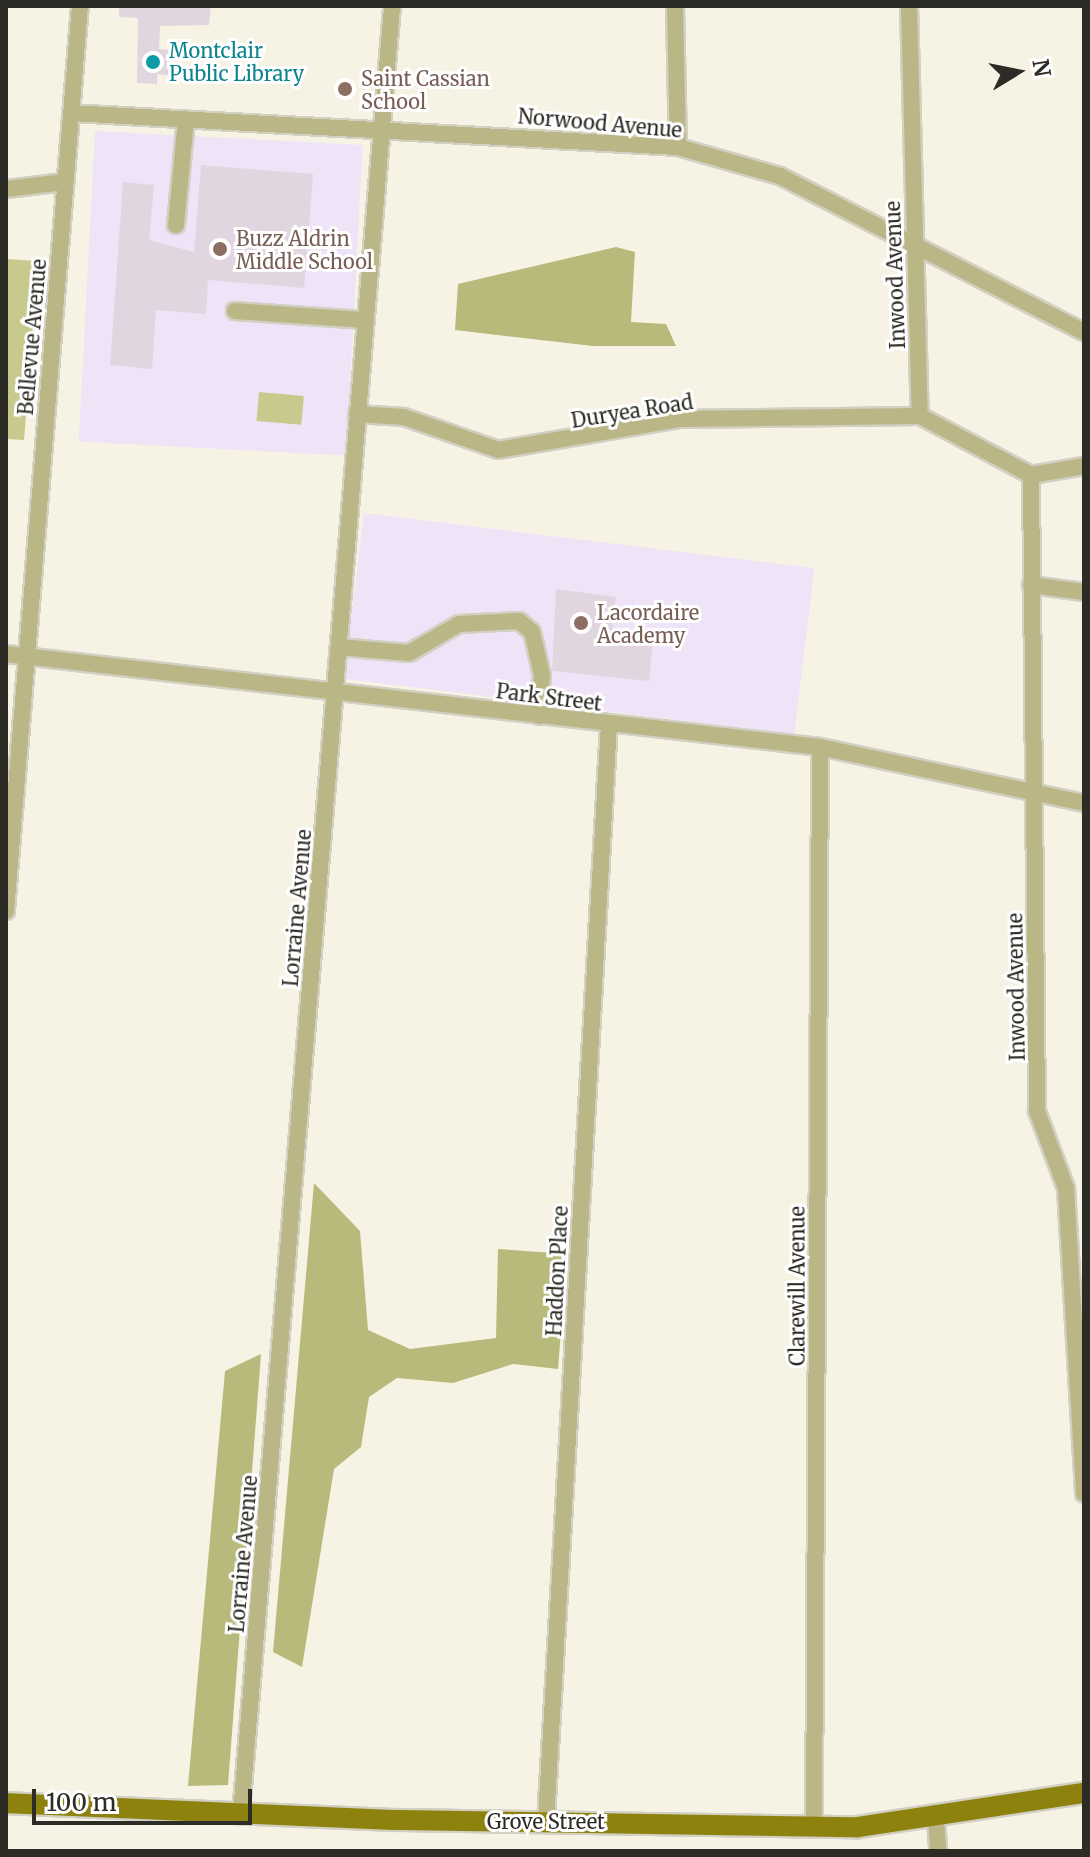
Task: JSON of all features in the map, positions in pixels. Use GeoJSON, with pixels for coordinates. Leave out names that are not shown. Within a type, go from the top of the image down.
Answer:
{"type":"FeatureCollection","features":[{"type":"Feature","properties":{"kind":"main road","name":"Grove Street"},"geometry":{"type":"LineString","coordinates":[[6,1803],[241,1813],[814,1825],[936,1819],[1084,1793]]}},
{"type":"Feature","properties":{"kind":"street","name":"Bellevue Avenue"},"geometry":{"type":"LineString","coordinates":[[6,911],[80,6]]}},
{"type":"Feature","properties":{"kind":"street","name":"Lorraine Avenue"},"geometry":{"type":"LineString","coordinates":[[241,1813],[392,6]]}},
{"type":"Feature","properties":{"kind":"street"},"geometry":{"type":"LineString","coordinates":[[675,6],[678,147]]}},
{"type":"Feature","properties":{"kind":"street","name":"Inwood Avenue"},"geometry":{"type":"LineString","coordinates":[[909,6],[920,416]]}},
{"type":"Feature","properties":{"kind":"street","name":"Norwood Avenue"},"geometry":{"type":"LineString","coordinates":[[71,113],[678,147],[780,176],[1084,332]]}},
{"type":"Feature","properties":{"kind":"street"},"geometry":{"type":"LineString","coordinates":[[176,225],[186,119]]}},
{"type":"Feature","properties":{"kind":"street"},"geometry":{"type":"LineString","coordinates":[[6,189],[65,182]]}},
{"type":"Feature","properties":{"kind":"street"},"geometry":{"type":"LineString","coordinates":[[235,311],[365,320]]}},
{"type":"Feature","properties":{"kind":"street","name":"Duryea Road"},"geometry":{"type":"LineString","coordinates":[[357,414],[404,417],[498,450],[680,419],[920,416]]}},
{"type":"Feature","properties":{"kind":"street"},"geometry":{"type":"LineString","coordinates":[[920,416],[1031,475],[1084,466]]}},
{"type":"Feature","properties":{"kind":"street","name":"Inwood Avenue"},"geometry":{"type":"LineString","coordinates":[[1031,475],[1037,1111],[1066,1188],[1084,1493]]}},
{"type":"Feature","properties":{"kind":"street"},"geometry":{"type":"LineString","coordinates":[[1031,585],[1084,592]]}},
{"type":"Feature","properties":{"kind":"street"},"geometry":{"type":"LineString","coordinates":[[339,647],[409,653],[459,624],[519,621],[532,632],[543,685],[539,716]]}},
{"type":"Feature","properties":{"kind":"street","name":"Park Street"},"geometry":{"type":"LineString","coordinates":[[6,654],[820,747],[1084,803]]}},
{"type":"Feature","properties":{"kind":"street","name":"Haddon Place"},"geometry":{"type":"LineString","coordinates":[[546,1820],[609,725]]}},
{"type":"Feature","properties":{"kind":"street","name":"Clarewill Avenue"},"geometry":{"type":"LineString","coordinates":[[814,1825],[820,747]]}},
{"type":"Feature","properties":{"kind":"street"},"geometry":{"type":"LineString","coordinates":[[936,1819],[938,1851]]}},
{"type":"Feature","properties":{"kind":"shaded area","name":"Buzz Aldrin Middle School"},"geometry":{"type":"Polygon","coordinates":[[[95,131],[363,145],[346,456],[79,442],[95,131]]]}},
{"type":"Feature","properties":{"kind":"shaded area","name":"Lacordaire Academy"},"geometry":{"type":"Polygon","coordinates":[[[364,513],[815,568],[794,734],[344,679],[364,513]]]}},
{"type":"Feature","properties":{"kind":"green space"},"geometry":{"type":"Polygon","coordinates":[[[616,247],[635,252],[631,322],[666,324],[676,346],[593,346],[455,330],[458,284],[616,247]]]}},
{"type":"Feature","properties":{"kind":"green space"},"geometry":{"type":"Polygon","coordinates":[[[6,259],[38,261],[24,440],[6,439],[6,259]]]}},
{"type":"Feature","properties":{"kind":"green space"},"geometry":{"type":"Polygon","coordinates":[[[259,392],[304,396],[301,425],[256,421],[259,392]]]}},
{"type":"Feature","properties":{"kind":"green space"},"geometry":{"type":"Polygon","coordinates":[[[314,1183],[360,1231],[368,1330],[410,1349],[496,1338],[498,1249],[567,1254],[558,1369],[513,1364],[453,1383],[397,1378],[369,1397],[361,1447],[334,1469],[302,1667],[273,1652],[314,1183]]]}},
{"type":"Feature","properties":{"kind":"green space"},"geometry":{"type":"Polygon","coordinates":[[[261,1354],[228,1785],[188,1786],[225,1371],[261,1354]]]}},
{"type":"Feature","properties":{"kind":"building"},"geometry":{"type":"Polygon","coordinates":[[[119,6],[211,6],[209,25],[160,26],[159,49],[170,50],[168,75],[157,74],[157,84],[137,83],[138,18],[119,17],[119,6]]]}},
{"type":"Feature","properties":{"kind":"building"},"geometry":{"type":"Polygon","coordinates":[[[201,165],[313,174],[304,288],[208,280],[206,314],[156,310],[152,369],[110,365],[123,182],[154,185],[149,240],[194,252],[201,165]]]}},
{"type":"Feature","properties":{"kind":"building","name":"Lacordaire Academy"},"geometry":{"type":"Polygon","coordinates":[[[556,589],[616,597],[611,637],[653,640],[649,681],[552,671],[556,589]]]}},
{"type":"Feature","properties":{"kind":"place","name":"Montclair Public Library"},"geometry":{"type":"Point","coordinates":[153,62]}},
{"type":"Feature","properties":{"kind":"place","name":"Saint Cassian School"},"geometry":{"type":"Point","coordinates":[345,89]}},
{"type":"Feature","properties":{"kind":"place","name":"Buzz Aldrin Middle School"},"geometry":{"type":"Point","coordinates":[220,249]}},
{"type":"Feature","properties":{"kind":"place","name":"Lacordaire Academy"},"geometry":{"type":"Point","coordinates":[581,623]}}]}
